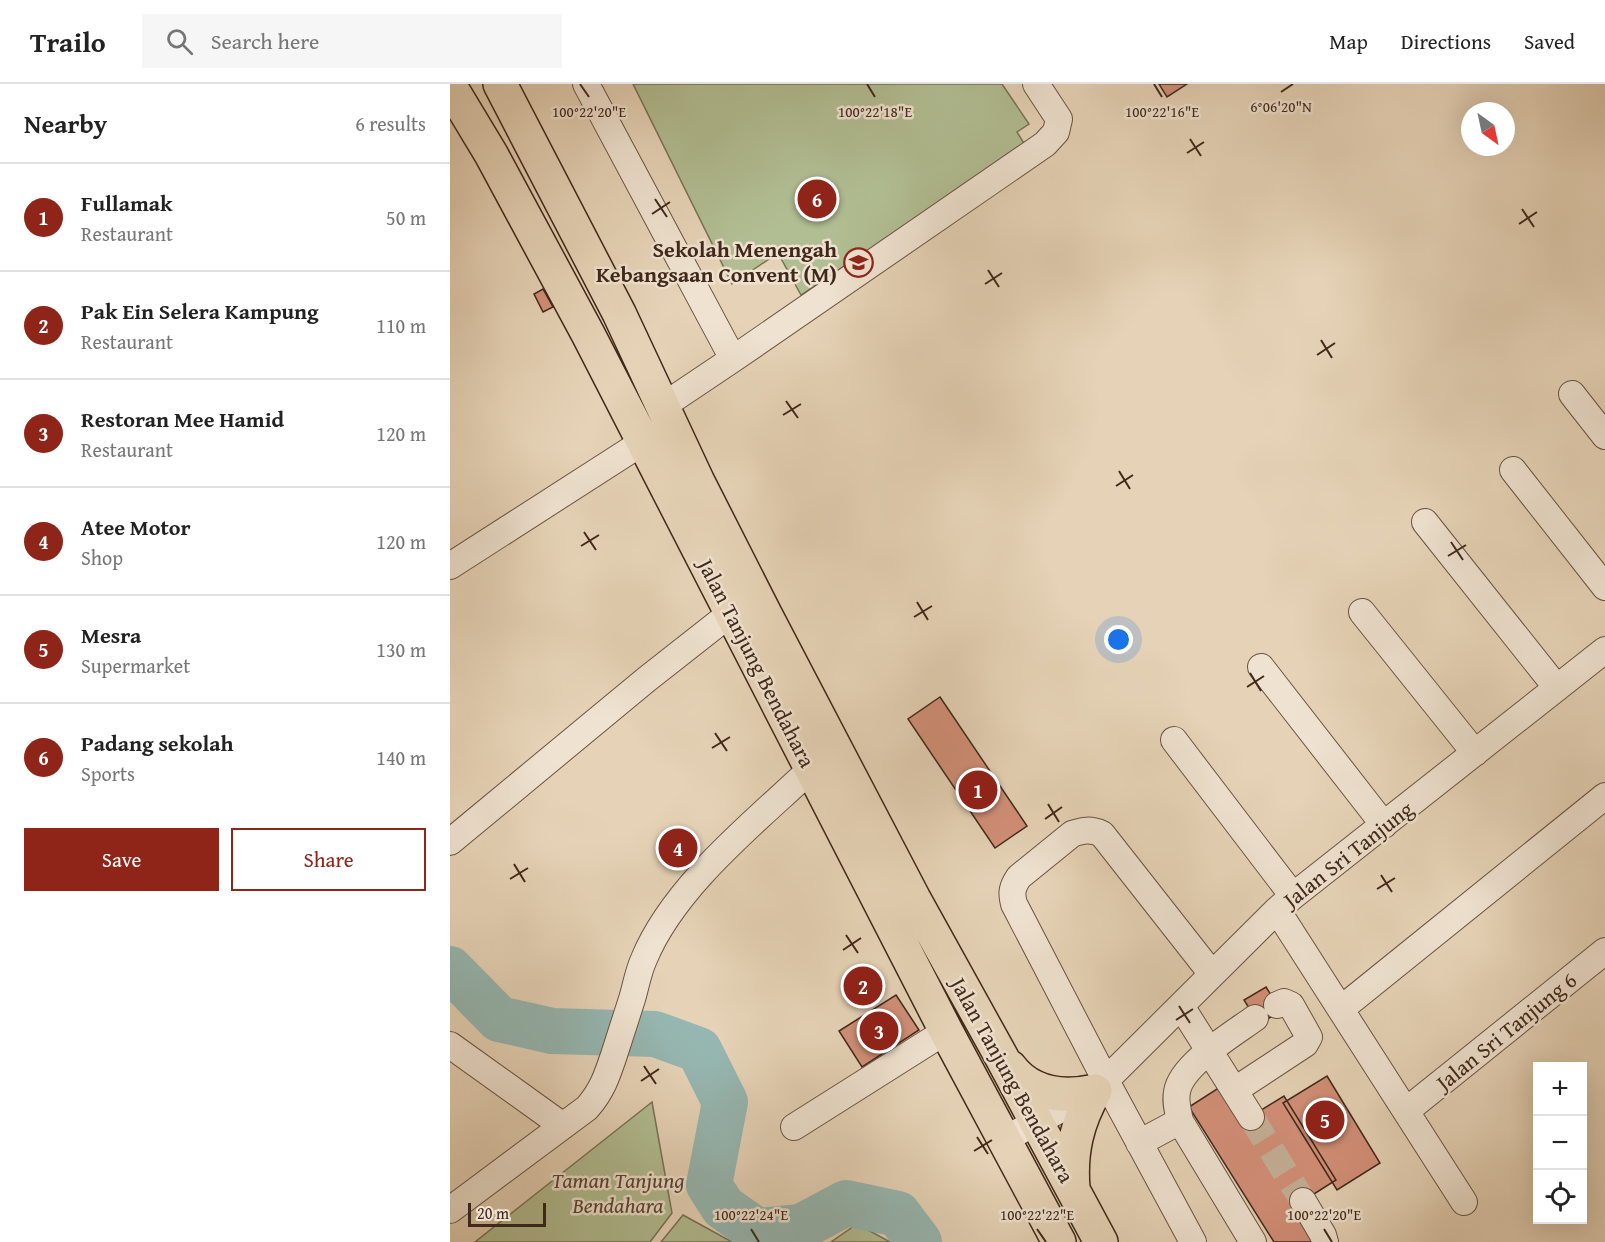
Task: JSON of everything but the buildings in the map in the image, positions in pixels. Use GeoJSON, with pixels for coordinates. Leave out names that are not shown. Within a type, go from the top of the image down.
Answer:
{"type":"FeatureCollection","features":[{"type":"Feature","properties":{"kind":"main road","name":"Jalan Tanjung Bendahara"},"geometry":{"type":"LineString","coordinates":[[500,84],[619,313],[698,482],[765,614],[914,899],[1101,1242]]}},
{"type":"Feature","properties":{"kind":"main road","name":"Jalan Tanjung Bendahara"},"geometry":{"type":"LineString","coordinates":[[450,86],[491,154],[588,334],[946,1031],[1059,1242]]}},
{"type":"Feature","properties":{"kind":"main road"},"geometry":{"type":"LineString","coordinates":[[1001,1056],[1012,1071],[1026,1083],[1042,1090],[1059,1095],[1077,1095],[1100,1086]]}},
{"type":"Feature","properties":{"kind":"main road"},"geometry":{"type":"LineString","coordinates":[[1073,1190],[1072,1156],[1075,1139],[1086,1106],[1100,1086]]}},
{"type":"Feature","properties":{"kind":"street"},"geometry":{"type":"LineString","coordinates":[[586,84],[733,359]]}},
{"type":"Feature","properties":{"kind":"street"},"geometry":{"type":"LineString","coordinates":[[663,406],[1045,144],[1056,132],[1059,119],[1036,84]]}},
{"type":"Feature","properties":{"kind":"street"},"geometry":{"type":"LineString","coordinates":[[1572,394],[1605,436]]}},
{"type":"Feature","properties":{"kind":"street"},"geometry":{"type":"LineString","coordinates":[[450,566],[643,442]]}},
{"type":"Feature","properties":{"kind":"street"},"geometry":{"type":"LineString","coordinates":[[1513,470],[1605,587]]}},
{"type":"Feature","properties":{"kind":"street"},"geometry":{"type":"LineString","coordinates":[[1425,522],[1557,688]]}},
{"type":"Feature","properties":{"kind":"street"},"geometry":{"type":"LineString","coordinates":[[1362,612],[1474,753]]}},
{"type":"Feature","properties":{"kind":"street"},"geometry":{"type":"LineString","coordinates":[[450,842],[731,613]]}},
{"type":"Feature","properties":{"kind":"street","name":"Jalan Sri Tanjung"},"geometry":{"type":"LineString","coordinates":[[1464,1202],[1341,1009],[1285,903],[1605,650]]}},
{"type":"Feature","properties":{"kind":"street"},"geometry":{"type":"LineString","coordinates":[[1261,667],[1384,825]]}},
{"type":"Feature","properties":{"kind":"street"},"geometry":{"type":"LineString","coordinates":[[1005,1139],[1100,1086],[1285,903],[1174,740]]}},
{"type":"Feature","properties":{"kind":"street"},"geometry":{"type":"LineString","coordinates":[[450,1210],[563,1126],[598,1096],[627,1015],[643,960],[661,926],[690,886],[811,769]]}},
{"type":"Feature","properties":{"kind":"street"},"geometry":{"type":"LineString","coordinates":[[1341,1009],[1605,796]]}},
{"type":"Feature","properties":{"kind":"street"},"geometry":{"type":"LineString","coordinates":[[1192,1242],[1139,1143],[1100,1086],[1014,904],[1011,894],[1013,886],[1018,877],[1072,834],[1082,830],[1093,830],[1102,834],[1212,974]]}},
{"type":"Feature","properties":{"kind":"street","name":"Jalan Sri Tanjung 6"},"geometry":{"type":"LineString","coordinates":[[1406,1111],[1605,951]]}},
{"type":"Feature","properties":{"kind":"street"},"geometry":{"type":"LineString","coordinates":[[1234,1090],[1305,1044],[1310,1037],[1291,1005],[1284,1002],[1277,1005]]}},
{"type":"Feature","properties":{"kind":"street"},"geometry":{"type":"LineString","coordinates":[[1181,1006],[1251,1117]]}},
{"type":"Feature","properties":{"kind":"street"},"geometry":{"type":"LineString","coordinates":[[1253,1242],[1180,1120],[1176,1103],[1177,1090],[1183,1076],[1210,1050],[1255,1018]]}},
{"type":"Feature","properties":{"kind":"street"},"geometry":{"type":"LineString","coordinates":[[794,1127],[946,1031]]}},
{"type":"Feature","properties":{"kind":"street"},"geometry":{"type":"LineString","coordinates":[[455,1055],[563,1126]]}},
{"type":"Feature","properties":{"kind":"street"},"geometry":{"type":"LineString","coordinates":[[1139,1143],[1180,1120]]}},
{"type":"Feature","properties":{"kind":"street"},"geometry":{"type":"LineString","coordinates":[[1303,1201],[1325,1242]]}},
{"type":"Feature","properties":{"kind":"green space"},"geometry":{"type":"Polygon","coordinates":[[[633,84],[1002,84],[1029,124],[1017,132],[1025,145],[801,295],[778,253],[732,284],[633,84]]]}},
{"type":"Feature","properties":{"kind":"green space","name":"Taman Tanjung Bendahara"},"geometry":{"type":"Polygon","coordinates":[[[652,1102],[672,1213],[650,1242],[475,1242],[652,1102]]]}},
{"type":"Feature","properties":{"kind":"green space"},"geometry":{"type":"Polygon","coordinates":[[[683,1215],[732,1242],[661,1242],[683,1215]]]}},
{"type":"Feature","properties":{"kind":"green space"},"geometry":{"type":"Polygon","coordinates":[[[857,1224],[890,1242],[831,1242],[857,1224]]]}},
{"type":"Feature","properties":{"kind":"waterway"},"geometry":{"type":"LineString","coordinates":[[450,969],[499,1019],[552,1031],[655,1034],[699,1050],[725,1102],[709,1185],[723,1207],[757,1231],[801,1227],[846,1203],[898,1214],[919,1242]]}},
{"type":"Feature","properties":{"kind":"tunnel"},"geometry":{"type":"LineString","coordinates":[[1251,1117],[1303,1201]]}},
{"type":"Feature","properties":{"kind":"place","name":"Padang sekolah"},"geometry":{"type":"Point","coordinates":[817,199]}},
{"type":"Feature","properties":{"kind":"place","name":"Sekolah Menengah Kebangsaan Convent (M)"},"geometry":{"type":"Point","coordinates":[858,262]}},
{"type":"Feature","properties":{"kind":"place","name":"Fullamak"},"geometry":{"type":"Point","coordinates":[978,790]}},
{"type":"Feature","properties":{"kind":"place","name":"Atee Motor"},"geometry":{"type":"Point","coordinates":[678,848]}},
{"type":"Feature","properties":{"kind":"place","name":"Pak Ein Selera Kampung"},"geometry":{"type":"Point","coordinates":[863,986]}},
{"type":"Feature","properties":{"kind":"place","name":"Restoran Mee Hamid"},"geometry":{"type":"Point","coordinates":[879,1031]}},
{"type":"Feature","properties":{"kind":"place","name":"Mesra"},"geometry":{"type":"Point","coordinates":[1325,1120]}}]}
